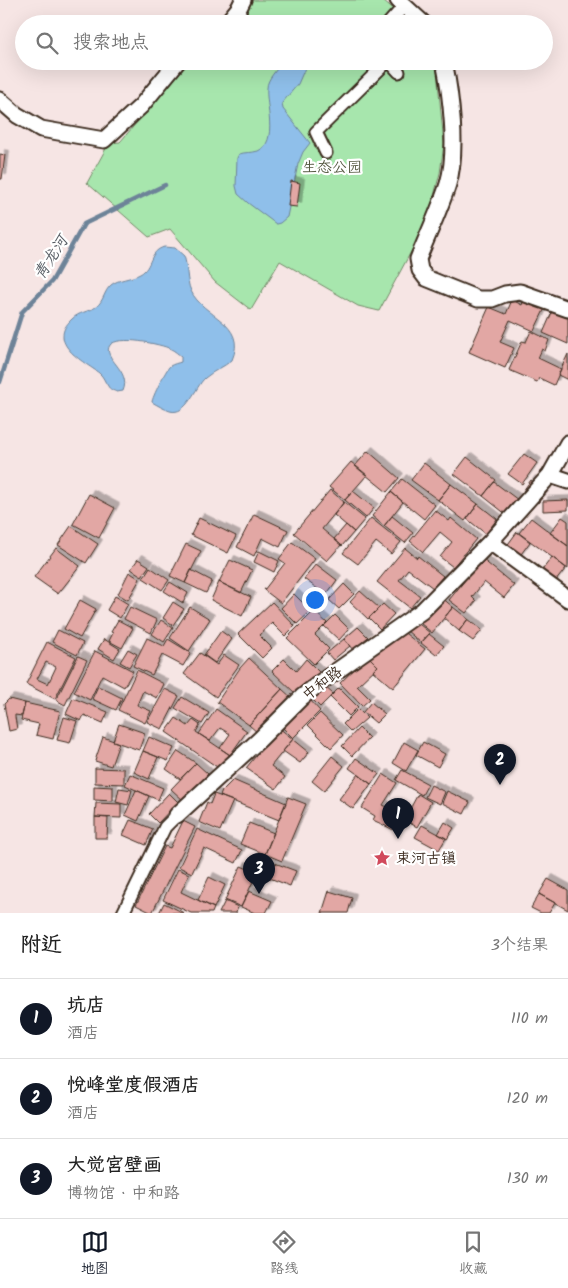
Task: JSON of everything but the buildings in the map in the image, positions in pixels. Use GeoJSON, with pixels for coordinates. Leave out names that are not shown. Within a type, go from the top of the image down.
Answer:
{"type":"FeatureCollection","features":[{"type":"Feature","properties":{"kind":"street"},"geometry":{"type":"LineString","coordinates":[[233,15],[243,0]]}},
{"type":"Feature","properties":{"kind":"street"},"geometry":{"type":"LineString","coordinates":[[394,15],[401,3],[414,15]]}},
{"type":"Feature","properties":{"kind":"street"},"geometry":{"type":"LineString","coordinates":[[0,100],[21,118],[41,129],[104,140],[141,106],[171,70]]}},
{"type":"Feature","properties":{"kind":"street"},"geometry":{"type":"LineString","coordinates":[[326,153],[316,132],[379,70]]}},
{"type":"Feature","properties":{"kind":"street"},"geometry":{"type":"LineString","coordinates":[[445,70],[450,102],[452,162],[448,183],[418,259],[420,270],[430,281],[478,300],[492,299],[505,294],[520,292],[568,309]]}},
{"type":"Feature","properties":{"kind":"street","name":"中和路"},"geometry":{"type":"LineString","coordinates":[[123,913],[165,827],[260,739],[302,697],[422,611],[490,542],[550,476],[568,443]]}},
{"type":"Feature","properties":{"kind":"street"},"geometry":{"type":"LineString","coordinates":[[550,476],[568,481]]}},
{"type":"Feature","properties":{"kind":"street"},"geometry":{"type":"LineString","coordinates":[[490,542],[568,599]]}},
{"type":"Feature","properties":{"kind":"green space"},"geometry":{"type":"Polygon","coordinates":[[[253,0],[383,0],[400,15],[242,15],[253,0]]]}},
{"type":"Feature","properties":{"kind":"green space","name":"生态公园"},"geometry":{"type":"Polygon","coordinates":[[[182,70],[437,70],[444,144],[440,173],[427,222],[379,311],[358,306],[280,261],[251,310],[215,282],[170,229],[149,237],[87,183],[109,143],[120,142],[182,70]]]}},
{"type":"Feature","properties":{"kind":"water"},"geometry":{"type":"Polygon","coordinates":[[[276,70],[304,70],[298,84],[282,103],[283,109],[310,143],[303,152],[298,164],[287,217],[276,224],[238,194],[236,186],[237,158],[239,154],[258,151],[268,140],[270,122],[267,84],[276,70]]]}},
{"type":"Feature","properties":{"kind":"water"},"geometry":{"type":"Polygon","coordinates":[[[164,247],[175,248],[184,256],[191,291],[205,308],[229,329],[234,337],[235,347],[232,360],[205,378],[186,405],[176,411],[170,411],[152,402],[168,368],[181,362],[181,356],[174,351],[166,347],[140,341],[122,341],[110,345],[108,350],[110,355],[124,377],[123,391],[117,392],[109,388],[99,373],[70,350],[63,336],[65,328],[72,319],[96,307],[109,287],[114,283],[136,276],[144,271],[155,252],[164,247]]]}},
{"type":"Feature","properties":{"kind":"waterway","name":"青龙河"},"geometry":{"type":"LineString","coordinates":[[0,382],[22,312],[52,281],[84,224],[165,185]]}},
{"type":"Feature","properties":{"kind":"place","name":"悦峰堂度假酒店"},"geometry":{"type":"Point","coordinates":[500,785]}},
{"type":"Feature","properties":{"kind":"place","name":"坑店"},"geometry":{"type":"Point","coordinates":[398,839]}},
{"type":"Feature","properties":{"kind":"place","name":"束河古镇"},"geometry":{"type":"Point","coordinates":[382,858]}},
{"type":"Feature","properties":{"kind":"place","name":"大觉宫壁画"},"geometry":{"type":"Point","coordinates":[259,894]}}]}
